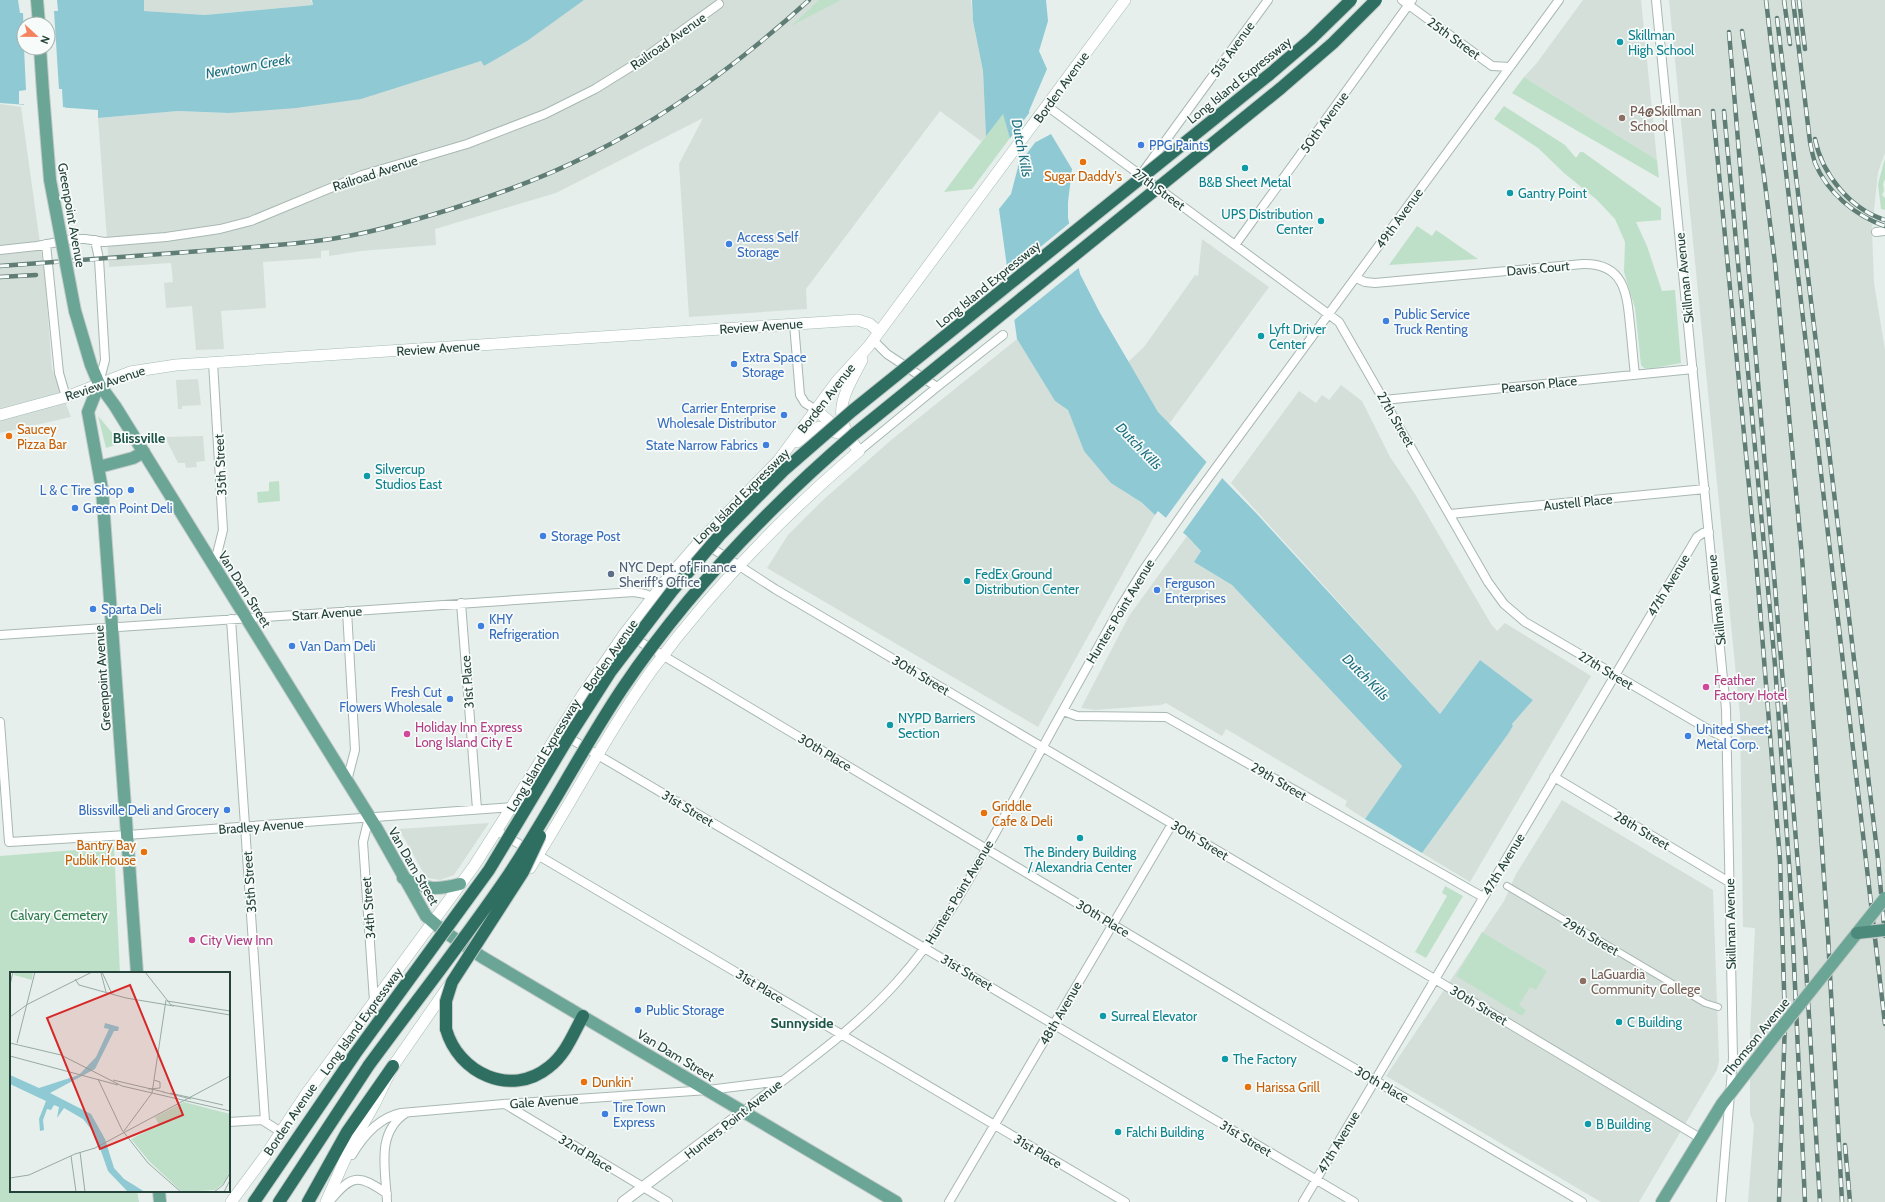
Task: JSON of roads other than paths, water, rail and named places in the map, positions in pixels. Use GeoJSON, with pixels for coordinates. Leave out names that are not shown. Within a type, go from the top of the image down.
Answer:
{"type":"FeatureCollection","features":[{"type":"Feature","properties":{"kind":"highway","name":"Long Island Expressway"},"geometry":{"type":"LineString","coordinates":[[254,1202],[355,1054],[489,870],[570,734],[611,671],[672,591],[720,535],[783,471],[836,424],[1270,74],[1311,39],[1352,0]]}},
{"type":"Feature","properties":{"kind":"highway"},"geometry":{"type":"LineString","coordinates":[[279,1202],[369,1065],[510,872],[566,778],[622,689],[658,639],[714,571],[795,486],[853,435],[1293,78],[1332,43],[1376,0]]}},
{"type":"Feature","properties":{"kind":"highway"},"geometry":{"type":"LineString","coordinates":[[566,778],[523,872],[452,982],[446,1001],[446,1029],[455,1051],[471,1067],[482,1074],[497,1079],[518,1081],[538,1075],[556,1061],[564,1051],[583,1016]]}},
{"type":"Feature","properties":{"kind":"highway"},"geometry":{"type":"LineString","coordinates":[[1857,933],[1885,930]]}},
{"type":"Feature","properties":{"kind":"highway"},"geometry":{"type":"LineString","coordinates":[[308,1202],[347,1132],[393,1066]]}},
{"type":"Feature","properties":{"kind":"highway"},"geometry":{"type":"LineString","coordinates":[[250,1202],[269,1180]]}},
{"type":"Feature","properties":{"kind":"main road"},"geometry":{"type":"LineString","coordinates":[[37,0],[38,16]]}},
{"type":"Feature","properties":{"kind":"main road","name":"Borden Avenue"},"geometry":{"type":"LineString","coordinates":[[231,1202],[306,1094],[460,884],[513,807],[583,694],[625,632],[652,597],[700,541],[767,473],[788,448],[837,381],[874,340],[1033,126],[1124,0]]}},
{"type":"Feature","properties":{"kind":"main road","name":"Greenpoint Avenue"},"geometry":{"type":"LineString","coordinates":[[41,56],[50,180],[75,311],[91,365],[99,384],[88,412],[102,489],[137,972]]}},
{"type":"Feature","properties":{"kind":"main road","name":"Review Avenue"},"geometry":{"type":"LineString","coordinates":[[0,415],[66,397],[122,374],[152,367],[862,320],[870,324],[874,340]]}},
{"type":"Feature","properties":{"kind":"main road","name":"Borden Avenue"},"geometry":{"type":"LineString","coordinates":[[859,451],[848,437],[843,424],[842,400],[874,340]]}},
{"type":"Feature","properties":{"kind":"main road","name":"Van Dam Street"},"geometry":{"type":"LineString","coordinates":[[99,384],[115,406],[248,618],[347,781],[426,916],[432,922],[473,951],[896,1202]]}},
{"type":"Feature","properties":{"kind":"main road"},"geometry":{"type":"LineString","coordinates":[[816,410],[848,437]]}},
{"type":"Feature","properties":{"kind":"main road"},"geometry":{"type":"LineString","coordinates":[[788,448],[819,427],[826,428],[848,437]]}},
{"type":"Feature","properties":{"kind":"main road"},"geometry":{"type":"LineString","coordinates":[[328,1202],[351,1146],[375,1103],[393,1066],[538,855],[597,755],[663,656],[738,566],[781,521],[859,451]]}},
{"type":"Feature","properties":{"kind":"main road"},"geometry":{"type":"LineString","coordinates":[[99,467],[130,459],[144,452]]}},
{"type":"Feature","properties":{"kind":"main road"},"geometry":{"type":"LineString","coordinates":[[403,878],[429,889],[447,888],[460,884]]}},
{"type":"Feature","properties":{"kind":"main road","name":"Thomson Avenue"},"geometry":{"type":"LineString","coordinates":[[1662,1202],[1700,1138],[1729,1094],[1885,898]]}},
{"type":"Feature","properties":{"kind":"main road"},"geometry":{"type":"LineString","coordinates":[[158,1192],[160,1202]]}},
{"type":"Feature","properties":{"kind":"street","name":"51st Avenue"},"geometry":{"type":"LineString","coordinates":[[1140,175],[1268,0]]}},
{"type":"Feature","properties":{"kind":"street","name":"49th Avenue"},"geometry":{"type":"LineString","coordinates":[[1239,437],[1559,0]]}},
{"type":"Feature","properties":{"kind":"street","name":"Skillman Avenue"},"geometry":{"type":"LineString","coordinates":[[1656,0],[1726,697],[1732,1058],[1720,1202]]}},
{"type":"Feature","properties":{"kind":"street","name":"25th Street"},"geometry":{"type":"LineString","coordinates":[[1408,2],[1492,66],[1510,67]]}},
{"type":"Feature","properties":{"kind":"street","name":"50th Avenue"},"geometry":{"type":"LineString","coordinates":[[1235,245],[1408,2]]}},
{"type":"Feature","properties":{"kind":"street","name":"Railroad Avenue"},"geometry":{"type":"LineString","coordinates":[[0,250],[74,239],[105,242],[149,239],[204,232],[236,225],[265,216],[362,175],[444,151],[517,126],[566,104],[616,76],[660,48],[719,4]]}},
{"type":"Feature","properties":{"kind":"street","name":"27th Street"},"geometry":{"type":"LineString","coordinates":[[1047,106],[1330,314],[1341,324],[1492,588],[1510,610],[1525,622],[1614,675],[1727,739]]}},
{"type":"Feature","properties":{"kind":"street"},"geometry":{"type":"LineString","coordinates":[[1876,232],[1885,231]]}},
{"type":"Feature","properties":{"kind":"street","name":"Greenpoint Avenue"},"geometry":{"type":"LineString","coordinates":[[95,240],[99,259],[105,360],[99,384]]}},
{"type":"Feature","properties":{"kind":"street"},"geometry":{"type":"LineString","coordinates":[[46,244],[59,373],[66,397]]}},
{"type":"Feature","properties":{"kind":"street","name":"Davis Court"},"geometry":{"type":"LineString","coordinates":[[1356,278],[1365,282],[1375,283],[1583,264],[1592,264],[1606,268],[1617,275],[1626,293],[1635,375]]}},
{"type":"Feature","properties":{"kind":"street"},"geometry":{"type":"LineString","coordinates":[[794,324],[800,395],[805,403],[816,410]]}},
{"type":"Feature","properties":{"kind":"street"},"geometry":{"type":"LineString","coordinates":[[859,451],[936,387],[1003,335]]}},
{"type":"Feature","properties":{"kind":"street","name":"Review Avenue"},"geometry":{"type":"LineString","coordinates":[[874,340],[887,354],[936,387]]}},
{"type":"Feature","properties":{"kind":"street","name":"35th Street"},"geometry":{"type":"LineString","coordinates":[[213,362],[223,530],[214,566]]}},
{"type":"Feature","properties":{"kind":"street","name":"Pearson Place"},"geometry":{"type":"LineString","coordinates":[[1384,400],[1693,369]]}},
{"type":"Feature","properties":{"kind":"street","name":"Hunters Point Avenue"},"geometry":{"type":"LineString","coordinates":[[623,1202],[842,1035],[884,996],[925,948],[952,910],[1120,606],[1167,535],[1239,437]]}},
{"type":"Feature","properties":{"kind":"street","name":"Austell Place"},"geometry":{"type":"LineString","coordinates":[[1450,514],[1705,490]]}},
{"type":"Feature","properties":{"kind":"street","name":"47th Avenue"},"geometry":{"type":"LineString","coordinates":[[1303,1202],[1434,978],[1697,537],[1703,533],[1709,532]]}},
{"type":"Feature","properties":{"kind":"street","name":"30th Street"},"geometry":{"type":"LineString","coordinates":[[700,541],[738,566],[1434,978],[1700,1138]]}},
{"type":"Feature","properties":{"kind":"street","name":"Starr Avenue"},"geometry":{"type":"LineString","coordinates":[[0,635],[634,592],[652,597]]}},
{"type":"Feature","properties":{"kind":"street","name":"31st Place"},"geometry":{"type":"LineString","coordinates":[[461,603],[477,809]]}},
{"type":"Feature","properties":{"kind":"street"},"geometry":{"type":"LineString","coordinates":[[347,611],[355,750],[347,781]]}},
{"type":"Feature","properties":{"kind":"street","name":"35th Street"},"geometry":{"type":"LineString","coordinates":[[231,619],[265,1121]]}},
{"type":"Feature","properties":{"kind":"street","name":"30th Place"},"geometry":{"type":"LineString","coordinates":[[625,632],[1582,1202]]}},
{"type":"Feature","properties":{"kind":"street","name":"29th Street"},"geometry":{"type":"LineString","coordinates":[[1063,711],[1077,716],[1166,717],[1483,897]]}},
{"type":"Feature","properties":{"kind":"street","name":"Bradley Avenue"},"geometry":{"type":"LineString","coordinates":[[0,722],[9,842],[348,820],[368,817],[513,807]]}},
{"type":"Feature","properties":{"kind":"street","name":"31st Street"},"geometry":{"type":"LineString","coordinates":[[559,732],[1354,1202]]}},
{"type":"Feature","properties":{"kind":"street","name":"28th Street"},"geometry":{"type":"LineString","coordinates":[[1554,777],[1729,882]]}},
{"type":"Feature","properties":{"kind":"street","name":"34th Street"},"geometry":{"type":"LineString","coordinates":[[368,817],[363,842],[374,1001]]}},
{"type":"Feature","properties":{"kind":"street","name":"48th Avenue"},"geometry":{"type":"LineString","coordinates":[[949,1202],[1172,824]]}},
{"type":"Feature","properties":{"kind":"street","name":"31st Place"},"geometry":{"type":"LineString","coordinates":[[497,830],[1125,1202]]}},
{"type":"Feature","properties":{"kind":"street","name":"29th Street"},"geometry":{"type":"LineString","coordinates":[[1507,886],[1705,1003],[1718,1007]]}},
{"type":"Feature","properties":{"kind":"street","name":"Gale Avenue"},"geometry":{"type":"LineString","coordinates":[[336,1180],[360,1143],[375,1126],[391,1116],[407,1113],[504,1104],[708,1090],[782,1081]]}},
{"type":"Feature","properties":{"kind":"street","name":"32nd Place"},"geometry":{"type":"LineString","coordinates":[[504,1104],[668,1202]]}},
{"type":"Feature","properties":{"kind":"street"},"geometry":{"type":"LineString","coordinates":[[387,1198],[386,1139],[393,1125],[407,1113]]}},
{"type":"Feature","properties":{"kind":"street"},"geometry":{"type":"LineString","coordinates":[[230,1122],[265,1121],[281,1132]]}},
{"type":"Feature","properties":{"kind":"street"},"geometry":{"type":"LineString","coordinates":[[328,1202],[344,1184],[357,1180],[370,1182],[387,1198]]}},
{"type":"Feature","properties":{"kind":"water","name":"Newtown Creek"},"geometry":{"type":"Polygon","coordinates":[[[0,0],[144,0],[144,11],[205,15],[313,5],[312,0],[584,0],[527,41],[484,66],[481,61],[361,99],[296,108],[229,113],[178,111],[98,118],[98,110],[0,103],[0,0]]]}},
{"type":"Feature","properties":{"kind":"water","name":"Dutch Kills"},"geometry":{"type":"Polygon","coordinates":[[[972,0],[1046,0],[1048,21],[1039,51],[1047,69],[1029,111],[1036,142],[1051,134],[1072,169],[1068,202],[1068,218],[1080,274],[1100,313],[1158,412],[1257,514],[1440,714],[1480,660],[1533,700],[1512,724],[1513,726],[1508,734],[1422,853],[1365,819],[1402,766],[1232,585],[1194,562],[1201,551],[1187,536],[1158,511],[1155,515],[1141,502],[1111,483],[1084,451],[1068,410],[1055,401],[1017,339],[999,209],[1011,194],[1018,167],[1003,114],[986,136],[983,71],[973,21],[972,0]]]}},
{"type":"Feature","properties":{"kind":"railway"},"geometry":{"type":"LineString","coordinates":[[0,266],[269,246],[351,236],[421,218],[503,192],[591,154],[650,122],[678,104],[732,65],[809,0]]}},
{"type":"Feature","properties":{"kind":"railway"},"geometry":{"type":"LineString","coordinates":[[1766,0],[1885,1024]]}},
{"type":"Feature","properties":{"kind":"railway"},"geometry":{"type":"LineString","coordinates":[[1784,0],[1790,44]]}},
{"type":"Feature","properties":{"kind":"railway"},"geometry":{"type":"LineString","coordinates":[[1793,0],[1810,142],[1815,163],[1827,184],[1843,202],[1863,216],[1885,226]]}},
{"type":"Feature","properties":{"kind":"railway"},"geometry":{"type":"LineString","coordinates":[[1799,0],[1805,49]]}},
{"type":"Feature","properties":{"kind":"railway"},"geometry":{"type":"LineString","coordinates":[[1777,18],[1878,859],[1885,936]]}},
{"type":"Feature","properties":{"kind":"railway"},"geometry":{"type":"LineString","coordinates":[[1742,31],[1764,176],[1775,263],[1802,557],[1828,936],[1842,1202]]}},
{"type":"Feature","properties":{"kind":"railway"},"geometry":{"type":"LineString","coordinates":[[1729,32],[1805,949],[1820,1202]]}},
{"type":"Feature","properties":{"kind":"railway"},"geometry":{"type":"LineString","coordinates":[[1713,111],[1756,559],[1780,860],[1785,1021],[1779,1202]]}},
{"type":"Feature","properties":{"kind":"railway"},"geometry":{"type":"LineString","coordinates":[[1724,111],[1775,665],[1790,878],[1805,1202]]}},
{"type":"Feature","properties":{"kind":"railway"},"geometry":{"type":"LineString","coordinates":[[1815,139],[1824,165],[1831,177],[1849,199],[1860,208],[1885,220]]}},
{"type":"Feature","properties":{"kind":"railway"},"geometry":{"type":"LineString","coordinates":[[0,277],[36,275]]}},
{"type":"Feature","properties":{"kind":"railway"},"geometry":{"type":"LineString","coordinates":[[1845,1145],[1850,1202]]}},
{"type":"Feature","properties":{"kind":"place","name":"Skillman High School"},"geometry":{"type":"Point","coordinates":[1620,42]}},
{"type":"Feature","properties":{"kind":"place","name":"P4@Skillman School"},"geometry":{"type":"Point","coordinates":[1622,118]}},
{"type":"Feature","properties":{"kind":"place","name":"PPG Paints"},"geometry":{"type":"Point","coordinates":[1141,145]}},
{"type":"Feature","properties":{"kind":"place","name":"Sugar Daddy's"},"geometry":{"type":"Point","coordinates":[1083,162]}},
{"type":"Feature","properties":{"kind":"place","name":"B&B Sheet Metal"},"geometry":{"type":"Point","coordinates":[1245,168]}},
{"type":"Feature","properties":{"kind":"place","name":"Gantry Point"},"geometry":{"type":"Point","coordinates":[1510,193]}},
{"type":"Feature","properties":{"kind":"place","name":"UPS Distribution Center"},"geometry":{"type":"Point","coordinates":[1321,221]}},
{"type":"Feature","properties":{"kind":"place","name":"Access Self Storage"},"geometry":{"type":"Point","coordinates":[729,244]}},
{"type":"Feature","properties":{"kind":"place","name":"Public Service Truck Renting"},"geometry":{"type":"Point","coordinates":[1386,321]}},
{"type":"Feature","properties":{"kind":"place","name":"Lyft Driver Center"},"geometry":{"type":"Point","coordinates":[1261,336]}},
{"type":"Feature","properties":{"kind":"place","name":"Extra Space Storage"},"geometry":{"type":"Point","coordinates":[734,364]}},
{"type":"Feature","properties":{"kind":"place","name":"Carrier Enterprise Wholesale Distributor"},"geometry":{"type":"Point","coordinates":[784,415]}},
{"type":"Feature","properties":{"kind":"place","name":"Saucey Pizza Bar"},"geometry":{"type":"Point","coordinates":[9,436]}},
{"type":"Feature","properties":{"kind":"place","name":"State Narrow Fabrics"},"geometry":{"type":"Point","coordinates":[766,445]}},
{"type":"Feature","properties":{"kind":"place","name":"Silvercup Studios East"},"geometry":{"type":"Point","coordinates":[367,476]}},
{"type":"Feature","properties":{"kind":"place","name":"L & C Tire Shop"},"geometry":{"type":"Point","coordinates":[131,490]}},
{"type":"Feature","properties":{"kind":"place","name":"Green Point Deli"},"geometry":{"type":"Point","coordinates":[75,508]}},
{"type":"Feature","properties":{"kind":"place","name":"Storage Post"},"geometry":{"type":"Point","coordinates":[543,536]}},
{"type":"Feature","properties":{"kind":"place","name":"NYC Dept. of Finance Sheriff's Office"},"geometry":{"type":"Point","coordinates":[611,574]}},
{"type":"Feature","properties":{"kind":"place","name":"FedEx Ground Distribution Center"},"geometry":{"type":"Point","coordinates":[967,581]}},
{"type":"Feature","properties":{"kind":"place","name":"Ferguson Enterprises"},"geometry":{"type":"Point","coordinates":[1157,590]}},
{"type":"Feature","properties":{"kind":"place","name":"Sparta Deli"},"geometry":{"type":"Point","coordinates":[93,609]}},
{"type":"Feature","properties":{"kind":"place","name":"KHY Refrigeration"},"geometry":{"type":"Point","coordinates":[481,626]}},
{"type":"Feature","properties":{"kind":"place","name":"Van Dam Deli"},"geometry":{"type":"Point","coordinates":[292,646]}},
{"type":"Feature","properties":{"kind":"place","name":"Feather Factory Hotel"},"geometry":{"type":"Point","coordinates":[1706,687]}},
{"type":"Feature","properties":{"kind":"place","name":"Fresh Cut Flowers Wholesale"},"geometry":{"type":"Point","coordinates":[450,699]}},
{"type":"Feature","properties":{"kind":"place","name":"NYPD Barriers Section"},"geometry":{"type":"Point","coordinates":[890,725]}},
{"type":"Feature","properties":{"kind":"place","name":"Holiday Inn Express Long Island City E"},"geometry":{"type":"Point","coordinates":[407,734]}},
{"type":"Feature","properties":{"kind":"place","name":"United Sheet Metal Corp."},"geometry":{"type":"Point","coordinates":[1688,736]}},
{"type":"Feature","properties":{"kind":"place","name":"Blissville Deli and Grocery"},"geometry":{"type":"Point","coordinates":[227,810]}},
{"type":"Feature","properties":{"kind":"place","name":"Griddle Cafe & Deli"},"geometry":{"type":"Point","coordinates":[984,813]}},
{"type":"Feature","properties":{"kind":"place","name":"The Bindery Building / Alexandria Center"},"geometry":{"type":"Point","coordinates":[1080,838]}},
{"type":"Feature","properties":{"kind":"place","name":"Bantry Bay Publik House"},"geometry":{"type":"Point","coordinates":[144,852]}},
{"type":"Feature","properties":{"kind":"place","name":"City View Inn"},"geometry":{"type":"Point","coordinates":[192,940]}},
{"type":"Feature","properties":{"kind":"place","name":"LaGuardia Community College"},"geometry":{"type":"Point","coordinates":[1583,981]}},
{"type":"Feature","properties":{"kind":"place","name":"Public Storage"},"geometry":{"type":"Point","coordinates":[638,1010]}},
{"type":"Feature","properties":{"kind":"place","name":"Surreal Elevator"},"geometry":{"type":"Point","coordinates":[1103,1016]}},
{"type":"Feature","properties":{"kind":"place","name":"C Building"},"geometry":{"type":"Point","coordinates":[1619,1022]}},
{"type":"Feature","properties":{"kind":"place","name":"The Factory"},"geometry":{"type":"Point","coordinates":[1225,1059]}},
{"type":"Feature","properties":{"kind":"place","name":"Dunkin'"},"geometry":{"type":"Point","coordinates":[584,1082]}},
{"type":"Feature","properties":{"kind":"place","name":"Harissa Grill"},"geometry":{"type":"Point","coordinates":[1248,1087]}},
{"type":"Feature","properties":{"kind":"place","name":"Tire Town Express"},"geometry":{"type":"Point","coordinates":[605,1114]}},
{"type":"Feature","properties":{"kind":"place","name":"B Building"},"geometry":{"type":"Point","coordinates":[1588,1124]}},
{"type":"Feature","properties":{"kind":"place","name":"Falchi Building"},"geometry":{"type":"Point","coordinates":[1118,1132]}},
{"type":"Feature","properties":{"kind":"district","name":"Blissville"},"geometry":{"type":"Point","coordinates":[139,438]}},
{"type":"Feature","properties":{"kind":"district","name":"Sunnyside"},"geometry":{"type":"Point","coordinates":[802,1023]}},
{"type":"Feature","properties":{"kind":"park label","name":"Calvary Cemetery"},"geometry":{"type":"Point","coordinates":[59,915]}}]}
